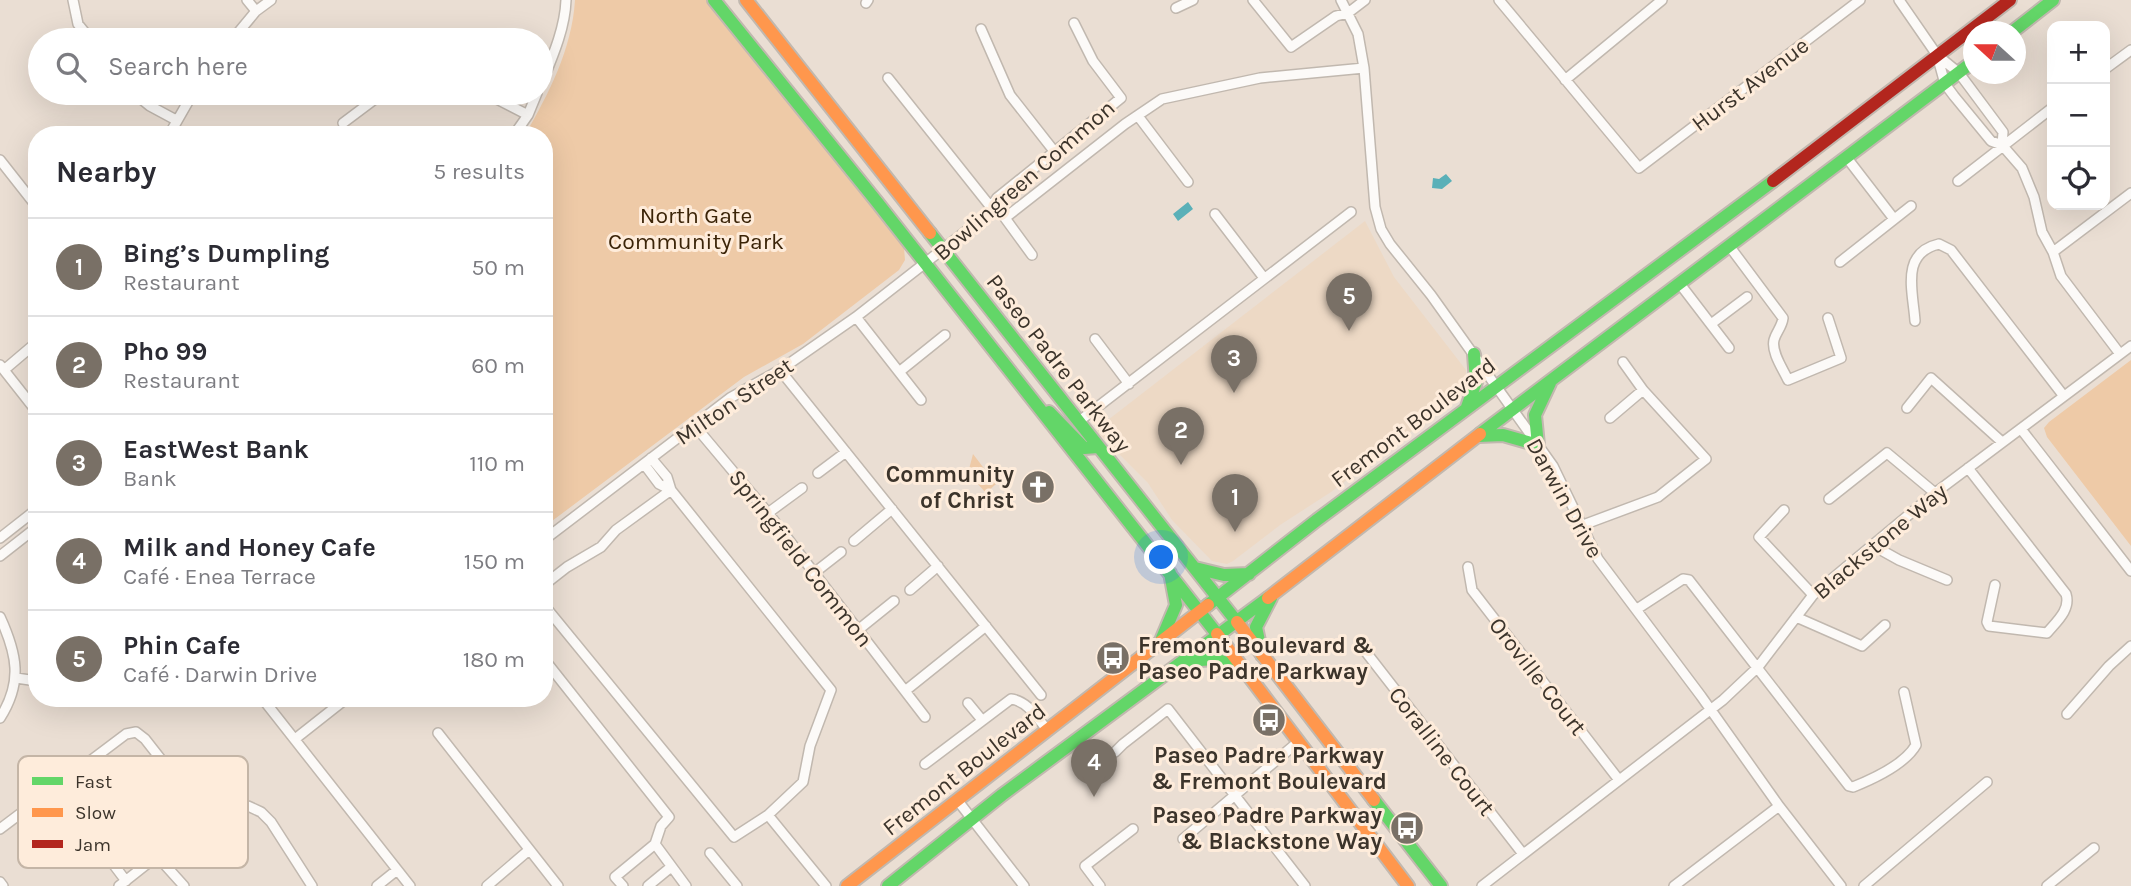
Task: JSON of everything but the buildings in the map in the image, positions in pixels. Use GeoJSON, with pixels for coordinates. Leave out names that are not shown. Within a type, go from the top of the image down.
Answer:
{"type":"FeatureCollection","features":[{"type":"Feature","properties":{"kind":"main road","name":"Paseo Padre Parkway"},"geometry":{"type":"LineString","coordinates":[[714,0],[1200,611],[1408,886]]}},
{"type":"Feature","properties":{"kind":"main road","name":"Paseo Padre Parkway"},"geometry":{"type":"LineString","coordinates":[[746,0],[1195,568],[1441,886]]}},
{"type":"Feature","properties":{"kind":"main road","name":"Fremont Boulevard"},"geometry":{"type":"LineString","coordinates":[[847,886],[1496,385],[1723,219],[2010,0]]}},
{"type":"Feature","properties":{"kind":"main road"},"geometry":{"type":"LineString","coordinates":[[2026,21],[2053,0]]}},
{"type":"Feature","properties":{"kind":"main road","name":"Fremont Boulevard"},"geometry":{"type":"LineString","coordinates":[[888,886],[972,819],[1218,636],[1512,408],[1963,70]]}},
{"type":"Feature","properties":{"kind":"main road"},"geometry":{"type":"LineString","coordinates":[[1466,408],[1476,382],[1474,354]]}},
{"type":"Feature","properties":{"kind":"main road"},"geometry":{"type":"LineString","coordinates":[[1478,436],[1503,435],[1538,445],[1535,415],[1553,377]]}},
{"type":"Feature","properties":{"kind":"main road"},"geometry":{"type":"LineString","coordinates":[[1029,397],[1054,416],[1084,448],[1098,447]]}},
{"type":"Feature","properties":{"kind":"main road"},"geometry":{"type":"LineString","coordinates":[[1195,568],[1224,575],[1249,574]]}},
{"type":"Feature","properties":{"kind":"main road"},"geometry":{"type":"LineString","coordinates":[[1160,643],[1176,605],[1170,573]]}},
{"type":"Feature","properties":{"kind":"main road"},"geometry":{"type":"LineString","coordinates":[[1262,655],[1256,627],[1275,591]]}},
{"type":"Feature","properties":{"kind":"main road"},"geometry":{"type":"LineString","coordinates":[[1184,661],[1215,659],[1243,669]]}},
{"type":"Feature","properties":{"kind":"street"},"geometry":{"type":"LineString","coordinates":[[73,0],[81,28]]}},
{"type":"Feature","properties":{"kind":"street"},"geometry":{"type":"LineString","coordinates":[[247,0],[256,11]]}},
{"type":"Feature","properties":{"kind":"street"},"geometry":{"type":"LineString","coordinates":[[242,28],[256,11],[271,0]]}},
{"type":"Feature","properties":{"kind":"street"},"geometry":{"type":"LineString","coordinates":[[553,50],[565,16],[566,0]]}},
{"type":"Feature","properties":{"kind":"street"},"geometry":{"type":"LineString","coordinates":[[1176,8],[1193,0]]}},
{"type":"Feature","properties":{"kind":"street"},"geometry":{"type":"LineString","coordinates":[[1253,0],[1291,47],[1365,0]]}},
{"type":"Feature","properties":{"kind":"street","name":"Darwin Drive"},"geometry":{"type":"LineString","coordinates":[[1341,0],[1358,34],[1364,68],[1376,207],[1381,229],[1553,466],[1598,559],[1841,886]]}},
{"type":"Feature","properties":{"kind":"street"},"geometry":{"type":"LineString","coordinates":[[1499,0],[1565,80],[1662,0]]}},
{"type":"Feature","properties":{"kind":"street","name":"Hurst Avenue"},"geometry":{"type":"LineString","coordinates":[[1565,80],[1639,168],[1860,0]]}},
{"type":"Feature","properties":{"kind":"street"},"geometry":{"type":"LineString","coordinates":[[1899,0],[1937,55],[1959,73],[2003,132],[2002,145]]}},
{"type":"Feature","properties":{"kind":"street","name":"Bowlingreen Common"},"geometry":{"type":"LineString","coordinates":[[926,264],[984,217],[990,206],[1054,150],[1121,98],[1093,61],[1074,23]]}},
{"type":"Feature","properties":{"kind":"street"},"geometry":{"type":"LineString","coordinates":[[981,29],[1010,95],[1054,150]]}},
{"type":"Feature","properties":{"kind":"street"},"geometry":{"type":"LineString","coordinates":[[2110,65],[2131,50]]}},
{"type":"Feature","properties":{"kind":"street"},"geometry":{"type":"LineString","coordinates":[[1937,55],[1945,84],[1991,141],[2002,145],[2022,168],[2034,197],[2042,232],[2053,252],[2061,276],[2120,354]]}},
{"type":"Feature","properties":{"kind":"street"},"geometry":{"type":"LineString","coordinates":[[1032,255],[1005,218],[1162,99],[1260,78],[1364,68]]}},
{"type":"Feature","properties":{"kind":"street"},"geometry":{"type":"LineString","coordinates":[[888,78],[990,206]]}},
{"type":"Feature","properties":{"kind":"street"},"geometry":{"type":"LineString","coordinates":[[149,105],[176,120]]}},
{"type":"Feature","properties":{"kind":"street"},"geometry":{"type":"LineString","coordinates":[[173,126],[185,105]]}},
{"type":"Feature","properties":{"kind":"street"},"geometry":{"type":"LineString","coordinates":[[343,123],[367,105]]}},
{"type":"Feature","properties":{"kind":"street"},"geometry":{"type":"LineString","coordinates":[[508,105],[528,115]]}},
{"type":"Feature","properties":{"kind":"street"},"geometry":{"type":"LineString","coordinates":[[520,126],[532,105]]}},
{"type":"Feature","properties":{"kind":"street"},"geometry":{"type":"LineString","coordinates":[[1958,181],[2047,112]]}},
{"type":"Feature","properties":{"kind":"street"},"geometry":{"type":"LineString","coordinates":[[1138,116],[1188,182]]}},
{"type":"Feature","properties":{"kind":"street"},"geometry":{"type":"LineString","coordinates":[[1847,158],[1894,219]]}},
{"type":"Feature","properties":{"kind":"street"},"geometry":{"type":"LineString","coordinates":[[0,160],[28,196]]}},
{"type":"Feature","properties":{"kind":"street"},"geometry":{"type":"LineString","coordinates":[[2053,252],[2131,193]]}},
{"type":"Feature","properties":{"kind":"street"},"geometry":{"type":"LineString","coordinates":[[1840,262],[1911,206]]}},
{"type":"Feature","properties":{"kind":"street"},"geometry":{"type":"LineString","coordinates":[[1078,422],[1351,212]]}},
{"type":"Feature","properties":{"kind":"street"},"geometry":{"type":"LineString","coordinates":[[1215,214],[1264,278]]}},
{"type":"Feature","properties":{"kind":"street"},"geometry":{"type":"LineString","coordinates":[[1915,321],[1911,265],[1916,256],[1931,245],[1939,244],[1951,250],[2063,395]]}},
{"type":"Feature","properties":{"kind":"street"},"geometry":{"type":"LineString","coordinates":[[1730,247],[1783,318],[1782,326],[1774,339],[1774,348],[1788,380],[1841,358],[1828,318]]}},
{"type":"Feature","properties":{"kind":"street","name":"Milton Street"},"geometry":{"type":"LineString","coordinates":[[553,533],[730,398],[780,370],[926,264]]}},
{"type":"Feature","properties":{"kind":"street"},"geometry":{"type":"LineString","coordinates":[[1680,284],[1729,348]]}},
{"type":"Feature","properties":{"kind":"street"},"geometry":{"type":"LineString","coordinates":[[1711,324],[1746,297]]}},
{"type":"Feature","properties":{"kind":"street"},"geometry":{"type":"LineString","coordinates":[[856,317],[921,400]]}},
{"type":"Feature","properties":{"kind":"street"},"geometry":{"type":"LineString","coordinates":[[898,372],[945,335]]}},
{"type":"Feature","properties":{"kind":"street"},"geometry":{"type":"LineString","coordinates":[[1096,339],[1129,384]]}},
{"type":"Feature","properties":{"kind":"street","name":"Blackstone Way"},"geometry":{"type":"LineString","coordinates":[[1482,886],[1710,710],[1758,667],[1813,595],[1872,545],[2001,442],[2131,346]]}},
{"type":"Feature","properties":{"kind":"street"},"geometry":{"type":"LineString","coordinates":[[28,349],[2,368],[28,401]]}},
{"type":"Feature","properties":{"kind":"street"},"geometry":{"type":"LineString","coordinates":[[1583,525],[1658,497],[1706,459],[1643,390],[1623,362]]}},
{"type":"Feature","properties":{"kind":"street"},"geometry":{"type":"LineString","coordinates":[[780,370],[1041,695]]}},
{"type":"Feature","properties":{"kind":"street"},"geometry":{"type":"LineString","coordinates":[[1907,408],[1931,378],[2001,442]]}},
{"type":"Feature","properties":{"kind":"street"},"geometry":{"type":"LineString","coordinates":[[1610,418],[1643,390]]}},
{"type":"Feature","properties":{"kind":"street","name":"Springfield Common"},"geometry":{"type":"LineString","coordinates":[[695,426],[768,513],[925,717]]}},
{"type":"Feature","properties":{"kind":"street"},"geometry":{"type":"LineString","coordinates":[[2021,429],[2131,570]]}},
{"type":"Feature","properties":{"kind":"street"},"geometry":{"type":"LineString","coordinates":[[818,473],[846,452]]}},
{"type":"Feature","properties":{"kind":"street"},"geometry":{"type":"LineString","coordinates":[[1829,499],[1887,453],[1935,493]]}},
{"type":"Feature","properties":{"kind":"street"},"geometry":{"type":"LineString","coordinates":[[553,616],[734,837],[768,815],[803,782],[810,746],[831,690],[671,490],[659,484],[648,461]]}},
{"type":"Feature","properties":{"kind":"street"},"geometry":{"type":"LineString","coordinates":[[1968,468],[2066,594],[2068,601],[2065,612],[2047,633],[1989,626],[1987,622],[1995,585]]}},
{"type":"Feature","properties":{"kind":"street"},"geometry":{"type":"LineString","coordinates":[[768,513],[802,488]]}},
{"type":"Feature","properties":{"kind":"street"},"geometry":{"type":"LineString","coordinates":[[553,578],[601,547],[616,530],[671,490]]}},
{"type":"Feature","properties":{"kind":"street"},"geometry":{"type":"LineString","coordinates":[[854,541],[892,509]]}},
{"type":"Feature","properties":{"kind":"street"},"geometry":{"type":"LineString","coordinates":[[1784,510],[1759,537],[1813,595]]}},
{"type":"Feature","properties":{"kind":"street"},"geometry":{"type":"LineString","coordinates":[[0,538],[28,516]]}},
{"type":"Feature","properties":{"kind":"street"},"geometry":{"type":"LineString","coordinates":[[0,556],[28,534]]}},
{"type":"Feature","properties":{"kind":"street"},"geometry":{"type":"LineString","coordinates":[[1872,545],[1899,560],[1947,579]]}},
{"type":"Feature","properties":{"kind":"street"},"geometry":{"type":"LineString","coordinates":[[814,573],[841,552]]}},
{"type":"Feature","properties":{"kind":"street"},"geometry":{"type":"LineString","coordinates":[[910,590],[938,566]]}},
{"type":"Feature","properties":{"kind":"street","name":"Oroville Court"},"geometry":{"type":"LineString","coordinates":[[1468,566],[1472,590],[1619,780]]}},
{"type":"Feature","properties":{"kind":"street"},"geometry":{"type":"LineString","coordinates":[[1637,609],[1686,579],[1758,667],[1849,786],[1853,787],[1887,770],[1912,752],[1916,745],[1904,692]]}},
{"type":"Feature","properties":{"kind":"street"},"geometry":{"type":"LineString","coordinates":[[858,630],[894,601]]}},
{"type":"Feature","properties":{"kind":"street"},"geometry":{"type":"LineString","coordinates":[[0,617],[12,643],[16,678],[0,719]]}},
{"type":"Feature","properties":{"kind":"street"},"geometry":{"type":"LineString","coordinates":[[1796,617],[1863,646],[1885,625]]}},
{"type":"Feature","properties":{"kind":"street"},"geometry":{"type":"LineString","coordinates":[[905,691],[986,626]]}},
{"type":"Feature","properties":{"kind":"street"},"geometry":{"type":"LineString","coordinates":[[2067,714],[2109,666],[2131,646]]}},
{"type":"Feature","properties":{"kind":"street","name":"Coralline Court"},"geometry":{"type":"LineString","coordinates":[[1362,647],[1523,855]]}},
{"type":"Feature","properties":{"kind":"street"},"geometry":{"type":"LineString","coordinates":[[553,670],[669,817],[661,826],[655,844],[615,877],[623,886]]}},
{"type":"Feature","properties":{"kind":"street"},"geometry":{"type":"LineString","coordinates":[[16,678],[28,680]]}},
{"type":"Feature","properties":{"kind":"street"},"geometry":{"type":"LineString","coordinates":[[925,764],[1005,702],[1016,699],[1028,707],[1048,731]]}},
{"type":"Feature","properties":{"kind":"street"},"geometry":{"type":"LineString","coordinates":[[968,704],[982,720]]}},
{"type":"Feature","properties":{"kind":"street"},"geometry":{"type":"LineString","coordinates":[[269,707],[409,886]]}},
{"type":"Feature","properties":{"kind":"street"},"geometry":{"type":"LineString","coordinates":[[295,739],[336,707]]}},
{"type":"Feature","properties":{"kind":"street"},"geometry":{"type":"LineString","coordinates":[[1115,752],[1168,709],[1303,885]]}},
{"type":"Feature","properties":{"kind":"street"},"geometry":{"type":"LineString","coordinates":[[97,756],[126,734],[136,733],[145,739],[158,756]]}},
{"type":"Feature","properties":{"kind":"street"},"geometry":{"type":"LineString","coordinates":[[438,733],[558,886]]}},
{"type":"Feature","properties":{"kind":"street"},"geometry":{"type":"LineString","coordinates":[[1183,839],[1298,743]]}},
{"type":"Feature","properties":{"kind":"street"},"geometry":{"type":"LineString","coordinates":[[1864,886],[1987,782]]}},
{"type":"Feature","properties":{"kind":"street"},"geometry":{"type":"LineString","coordinates":[[958,801],[1024,886]]}},
{"type":"Feature","properties":{"kind":"street"},"geometry":{"type":"LineString","coordinates":[[248,806],[261,812],[271,822],[312,886]]}},
{"type":"Feature","properties":{"kind":"street"},"geometry":{"type":"LineString","coordinates":[[1674,886],[1779,806]]}},
{"type":"Feature","properties":{"kind":"street"},"geometry":{"type":"LineString","coordinates":[[0,829],[18,815]]}},
{"type":"Feature","properties":{"kind":"street"},"geometry":{"type":"LineString","coordinates":[[768,815],[826,886]]}},
{"type":"Feature","properties":{"kind":"street"},"geometry":{"type":"LineString","coordinates":[[1100,886],[1085,866],[1133,830]]}},
{"type":"Feature","properties":{"kind":"street"},"geometry":{"type":"LineString","coordinates":[[655,844],[686,886]]}},
{"type":"Feature","properties":{"kind":"street"},"geometry":{"type":"LineString","coordinates":[[2047,886],[2094,848]]}},
{"type":"Feature","properties":{"kind":"street"},"geometry":{"type":"LineString","coordinates":[[487,886],[529,850]]}},
{"type":"Feature","properties":{"kind":"street"},"geometry":{"type":"LineString","coordinates":[[710,853],[737,886]]}},
{"type":"Feature","properties":{"kind":"street"},"geometry":{"type":"LineString","coordinates":[[648,886],[671,867]]}},
{"type":"Feature","properties":{"kind":"street"},"geometry":{"type":"LineString","coordinates":[[112,868],[123,884],[142,868]]}},
{"type":"Feature","properties":{"kind":"street"},"geometry":{"type":"LineString","coordinates":[[168,868],[184,886]]}},
{"type":"Feature","properties":{"kind":"street"},"geometry":{"type":"LineString","coordinates":[[377,886],[397,870]]}},
{"type":"Feature","properties":{"kind":"shaded area"},"geometry":{"type":"Polygon","coordinates":[[[1365,221],[1394,277],[1466,370],[1465,387],[1461,394],[1331,492],[1280,525],[1233,561],[1227,564],[1212,561],[1172,520],[1148,483],[1095,430],[1365,221]]]}},
{"type":"Feature","properties":{"kind":"green space","name":"North Gate Community Park"},"geometry":{"type":"Polygon","coordinates":[[[575,0],[710,0],[904,248],[905,260],[899,270],[803,344],[744,377],[553,520],[553,126],[530,126],[542,105],[553,105],[553,82],[573,18],[575,0]]]}},
{"type":"Feature","properties":{"kind":"green space"},"geometry":{"type":"Polygon","coordinates":[[[2131,360],[2131,546],[2047,437],[2044,428],[2131,360]]]}},
{"type":"Feature","properties":{"kind":"green space"},"geometry":{"type":"Polygon","coordinates":[[[973,454],[996,484],[986,493],[968,473],[973,454]]]}},
{"type":"Feature","properties":{"kind":"water"},"geometry":{"type":"Polygon","coordinates":[[[1446,174],[1452,181],[1442,189],[1432,188],[1433,178],[1439,179],[1446,174]]]}},
{"type":"Feature","properties":{"kind":"water"},"geometry":{"type":"Polygon","coordinates":[[[1188,202],[1193,209],[1178,221],[1173,214],[1188,202]]]}},
{"type":"Feature","properties":{"kind":"traffic: fast"},"geometry":{"type":"LineString","coordinates":[[714,0],[877,202],[1217,634]]}},
{"type":"Feature","properties":{"kind":"traffic: fast"},"geometry":{"type":"LineString","coordinates":[[2026,21],[2053,0]]}},
{"type":"Feature","properties":{"kind":"traffic: fast"},"geometry":{"type":"LineString","coordinates":[[1480,434],[1963,69]]}},
{"type":"Feature","properties":{"kind":"traffic: fast"},"geometry":{"type":"LineString","coordinates":[[1208,605],[1317,520],[1773,181]]}},
{"type":"Feature","properties":{"kind":"traffic: fast"},"geometry":{"type":"LineString","coordinates":[[930,233],[1237,622]]}},
{"type":"Feature","properties":{"kind":"traffic: fast"},"geometry":{"type":"LineString","coordinates":[[1467,407],[1476,382],[1474,354]]}},
{"type":"Feature","properties":{"kind":"traffic: fast"},"geometry":{"type":"LineString","coordinates":[[1478,436],[1503,435],[1538,445],[1535,415],[1550,383]]}},
{"type":"Feature","properties":{"kind":"traffic: fast"},"geometry":{"type":"LineString","coordinates":[[1049,412],[1084,448],[1098,447]]}},
{"type":"Feature","properties":{"kind":"traffic: fast"},"geometry":{"type":"LineString","coordinates":[[1195,568],[1224,575],[1249,574]]}},
{"type":"Feature","properties":{"kind":"traffic: fast"},"geometry":{"type":"LineString","coordinates":[[1162,638],[1176,605],[1170,573]]}},
{"type":"Feature","properties":{"kind":"traffic: fast"},"geometry":{"type":"LineString","coordinates":[[888,886],[1002,795],[1268,598]]}},
{"type":"Feature","properties":{"kind":"traffic: fast"},"geometry":{"type":"LineString","coordinates":[[1262,655],[1256,627],[1271,598]]}},
{"type":"Feature","properties":{"kind":"traffic: fast"},"geometry":{"type":"LineString","coordinates":[[1185,661],[1215,659],[1243,669]]}},
{"type":"Feature","properties":{"kind":"traffic: fast"},"geometry":{"type":"LineString","coordinates":[[1374,800],[1441,886]]}},
{"type":"Feature","properties":{"kind":"traffic: slow"},"geometry":{"type":"LineString","coordinates":[[746,0],[930,233]]}},
{"type":"Feature","properties":{"kind":"traffic: slow"},"geometry":{"type":"LineString","coordinates":[[1268,598],[1480,434]]}},
{"type":"Feature","properties":{"kind":"traffic: slow"},"geometry":{"type":"LineString","coordinates":[[847,886],[1208,605]]}},
{"type":"Feature","properties":{"kind":"traffic: slow"},"geometry":{"type":"LineString","coordinates":[[1237,622],[1374,800]]}},
{"type":"Feature","properties":{"kind":"traffic: slow"},"geometry":{"type":"LineString","coordinates":[[1217,634],[1408,886]]}},
{"type":"Feature","properties":{"kind":"traffic: jam"},"geometry":{"type":"LineString","coordinates":[[1773,181],[2010,0]]}},
{"type":"Feature","properties":{"kind":"place","name":"Phin Cafe"},"geometry":{"type":"Point","coordinates":[1349,331]}},
{"type":"Feature","properties":{"kind":"place","name":"EastWest Bank"},"geometry":{"type":"Point","coordinates":[1234,393]}},
{"type":"Feature","properties":{"kind":"place","name":"Pho 99"},"geometry":{"type":"Point","coordinates":[1181,465]}},
{"type":"Feature","properties":{"kind":"place","name":"Community of Christ"},"geometry":{"type":"Point","coordinates":[1038,487]}},
{"type":"Feature","properties":{"kind":"place","name":"Bing’s Dumpling"},"geometry":{"type":"Point","coordinates":[1235,532]}},
{"type":"Feature","properties":{"kind":"place","name":"Fremont Boulevard & Paseo Padre Parkway"},"geometry":{"type":"Point","coordinates":[1113,658]}},
{"type":"Feature","properties":{"kind":"place","name":"Paseo Padre Parkway & Fremont Boulevard"},"geometry":{"type":"Point","coordinates":[1269,720]}},
{"type":"Feature","properties":{"kind":"place","name":"Milk and Honey Cafe"},"geometry":{"type":"Point","coordinates":[1094,797]}},
{"type":"Feature","properties":{"kind":"place","name":"Paseo Padre Parkway & Blackstone Way"},"geometry":{"type":"Point","coordinates":[1407,828]}}]}
